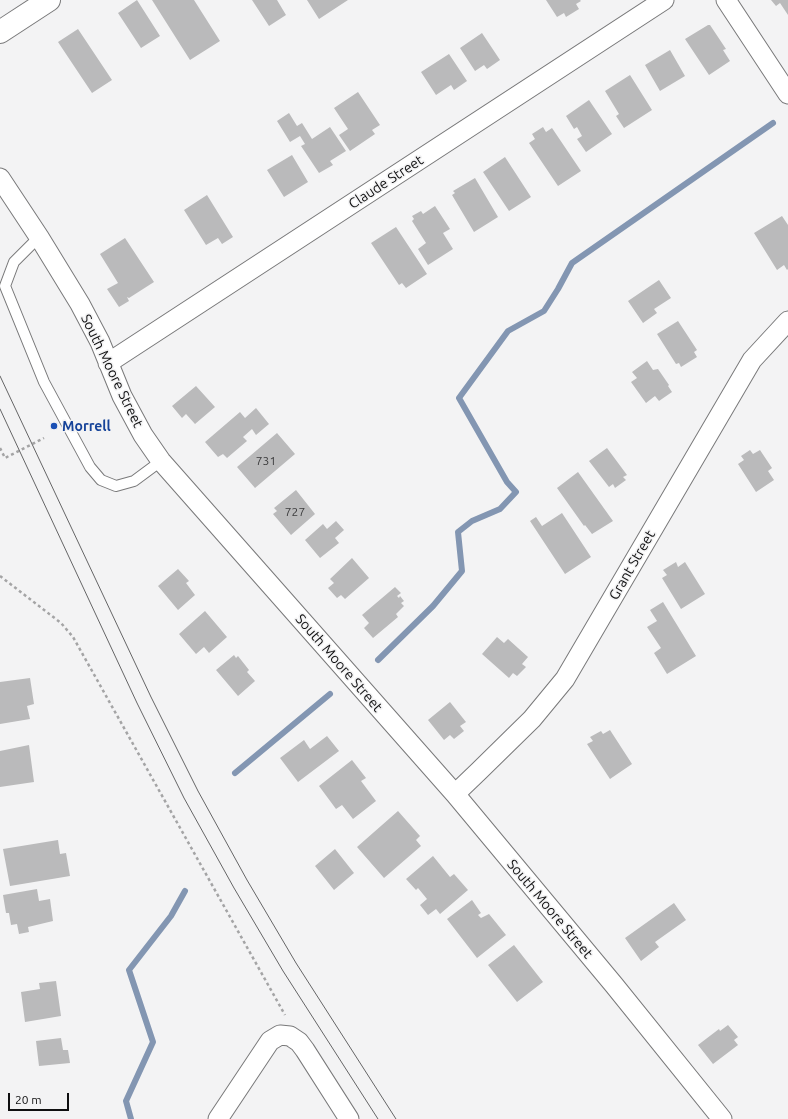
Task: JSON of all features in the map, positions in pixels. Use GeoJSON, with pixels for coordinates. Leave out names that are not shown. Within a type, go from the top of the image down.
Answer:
{"type":"FeatureCollection","features":[{"type":"Feature","properties":{"kind":"street"},"geometry":{"type":"LineString","coordinates":[[0,32],[49,0]]}},
{"type":"Feature","properties":{"kind":"street","name":"Claude Street"},"geometry":{"type":"LineString","coordinates":[[108,363],[664,0]]}},
{"type":"Feature","properties":{"kind":"street"},"geometry":{"type":"LineString","coordinates":[[726,0],[788,94]]}},
{"type":"Feature","properties":{"kind":"street","name":"South Moore Street"},"geometry":{"type":"LineString","coordinates":[[0,178],[39,237],[80,304],[100,342],[122,396],[143,435],[161,461],[455,794],[614,985],[722,1119]]}},
{"type":"Feature","properties":{"kind":"street","name":"Grant Street"},"geometry":{"type":"LineString","coordinates":[[455,794],[532,719],[565,679],[752,360],[788,321]]}},
{"type":"Feature","properties":{"kind":"street"},"geometry":{"type":"LineString","coordinates":[[218,1119],[270,1041],[280,1035],[290,1036],[299,1042],[349,1119]]}},
{"type":"Feature","properties":{"kind":"lane"},"geometry":{"type":"LineString","coordinates":[[39,237],[14,262],[5,286],[44,382],[90,467],[101,480],[116,486],[134,481],[161,461]]}},
{"type":"Feature","properties":{"kind":"path"},"geometry":{"type":"LineString","coordinates":[[0,448],[5,458],[44,438]]}},
{"type":"Feature","properties":{"kind":"path"},"geometry":{"type":"LineString","coordinates":[[0,576],[61,623],[73,637],[289,1021],[290,1036]]}},
{"type":"Feature","properties":{"kind":"building"},"geometry":{"type":"Polygon","coordinates":[[[137,0],[160,36],[141,48],[118,13],[137,0]]]}},
{"type":"Feature","properties":{"kind":"building"},"geometry":{"type":"Polygon","coordinates":[[[152,0],[194,0],[220,41],[190,60],[152,0]]]}},
{"type":"Feature","properties":{"kind":"building"},"geometry":{"type":"Polygon","coordinates":[[[252,0],[277,0],[286,15],[269,26],[252,0]]]}},
{"type":"Feature","properties":{"kind":"building"},"geometry":{"type":"Polygon","coordinates":[[[307,0],[348,0],[319,19],[307,0]]]}},
{"type":"Feature","properties":{"kind":"building"},"geometry":{"type":"Polygon","coordinates":[[[546,0],[581,1],[576,4],[579,9],[566,17],[564,13],[557,17],[546,0]]]}},
{"type":"Feature","properties":{"kind":"building"},"geometry":{"type":"Polygon","coordinates":[[[771,0],[788,0],[788,15],[780,3],[776,6],[771,0]]]}},
{"type":"Feature","properties":{"kind":"building"},"geometry":{"type":"Polygon","coordinates":[[[710,25],[726,49],[723,50],[730,61],[709,75],[685,39],[710,25]]]}},
{"type":"Feature","properties":{"kind":"building"},"geometry":{"type":"Polygon","coordinates":[[[78,29],[112,80],[92,93],[58,42],[78,29]]]}},
{"type":"Feature","properties":{"kind":"building"},"geometry":{"type":"Polygon","coordinates":[[[482,33],[500,60],[487,69],[484,65],[475,71],[460,48],[482,33]]]}},
{"type":"Feature","properties":{"kind":"building"},"geometry":{"type":"Polygon","coordinates":[[[670,50],[685,76],[660,91],[645,65],[670,50]]]}},
{"type":"Feature","properties":{"kind":"building"},"geometry":{"type":"Polygon","coordinates":[[[449,54],[467,81],[454,90],[451,85],[436,95],[421,72],[449,54]]]}},
{"type":"Feature","properties":{"kind":"building"},"geometry":{"type":"Polygon","coordinates":[[[630,75],[652,110],[624,128],[616,116],[619,114],[605,91],[630,75]]]}},
{"type":"Feature","properties":{"kind":"building"},"geometry":{"type":"Polygon","coordinates":[[[358,92],[380,125],[372,130],[375,134],[350,151],[339,135],[348,129],[334,108],[358,92]]]}},
{"type":"Feature","properties":{"kind":"building"},"geometry":{"type":"Polygon","coordinates":[[[589,100],[612,134],[586,152],[577,139],[582,136],[577,127],[574,129],[566,116],[589,100]]]}},
{"type":"Feature","properties":{"kind":"building"},"geometry":{"type":"Polygon","coordinates":[[[289,113],[297,126],[302,123],[312,139],[330,127],[346,151],[330,161],[333,165],[319,173],[301,146],[305,144],[300,136],[290,142],[277,121],[289,113]]]}},
{"type":"Feature","properties":{"kind":"building"},"geometry":{"type":"Polygon","coordinates":[[[543,127],[546,132],[552,128],[581,171],[558,186],[529,143],[535,139],[532,134],[543,127]]]}},
{"type":"Feature","properties":{"kind":"building"},"geometry":{"type":"Polygon","coordinates":[[[292,155],[308,182],[284,197],[267,170],[292,155]]]}},
{"type":"Feature","properties":{"kind":"building"},"geometry":{"type":"Polygon","coordinates":[[[505,157],[531,197],[509,211],[483,172],[505,157]]]}},
{"type":"Feature","properties":{"kind":"building"},"geometry":{"type":"Polygon","coordinates":[[[475,178],[498,217],[474,232],[452,195],[455,193],[453,191],[475,178]]]}},
{"type":"Feature","properties":{"kind":"building"},"geometry":{"type":"Polygon","coordinates":[[[207,195],[233,237],[222,244],[218,238],[206,245],[184,210],[207,195]]]}},
{"type":"Feature","properties":{"kind":"building"},"geometry":{"type":"Polygon","coordinates":[[[435,206],[450,229],[443,233],[453,249],[428,265],[418,249],[426,243],[412,221],[414,219],[412,216],[421,211],[423,214],[435,206]]]}},
{"type":"Feature","properties":{"kind":"building"},"geometry":{"type":"Polygon","coordinates":[[[782,216],[788,225],[788,269],[787,270],[784,265],[777,270],[754,233],[782,216]]]}},
{"type":"Feature","properties":{"kind":"building"},"geometry":{"type":"Polygon","coordinates":[[[396,227],[427,274],[406,288],[402,283],[399,285],[371,243],[396,227]]]}},
{"type":"Feature","properties":{"kind":"building"},"geometry":{"type":"Polygon","coordinates":[[[125,238],[154,282],[129,298],[127,297],[129,301],[119,307],[107,289],[118,283],[100,254],[125,238]]]}},
{"type":"Feature","properties":{"kind":"building"},"geometry":{"type":"Polygon","coordinates":[[[659,280],[671,298],[654,309],[657,313],[643,323],[628,301],[659,280]]]}},
{"type":"Feature","properties":{"kind":"building"},"geometry":{"type":"Polygon","coordinates":[[[678,321],[697,350],[694,352],[697,357],[681,367],[679,363],[676,364],[657,334],[678,321]]]}},
{"type":"Feature","properties":{"kind":"building"},"geometry":{"type":"Polygon","coordinates":[[[647,361],[653,370],[658,369],[672,392],[659,401],[655,396],[646,403],[631,382],[637,378],[632,372],[647,361]]]}},
{"type":"Feature","properties":{"kind":"building"},"geometry":{"type":"Polygon","coordinates":[[[196,386],[215,407],[195,424],[186,414],[182,418],[172,406],[196,386]]]}},
{"type":"Feature","properties":{"kind":"building"},"geometry":{"type":"Polygon","coordinates":[[[256,408],[269,424],[256,435],[252,429],[243,437],[247,441],[227,458],[223,454],[218,457],[205,442],[240,412],[245,418],[256,408]]]}},
{"type":"Feature","properties":{"kind":"building"},"geometry":{"type":"Polygon","coordinates":[[[277,433],[295,454],[255,488],[237,467],[277,433]]]}},
{"type":"Feature","properties":{"kind":"building"},"geometry":{"type":"Polygon","coordinates":[[[607,448],[627,475],[623,477],[626,480],[615,488],[613,484],[609,487],[589,461],[607,448]]]}},
{"type":"Feature","properties":{"kind":"building"},"geometry":{"type":"Polygon","coordinates":[[[750,450],[753,454],[760,450],[772,468],[768,471],[774,480],[756,492],[738,464],[744,460],[741,456],[750,450]]]}},
{"type":"Feature","properties":{"kind":"building"},"geometry":{"type":"Polygon","coordinates":[[[578,472],[613,521],[592,534],[585,525],[584,526],[557,488],[578,472]]]}},
{"type":"Feature","properties":{"kind":"building"},"geometry":{"type":"Polygon","coordinates":[[[296,490],[315,514],[291,535],[273,514],[277,511],[274,508],[296,490]]]}},
{"type":"Feature","properties":{"kind":"building"},"geometry":{"type":"Polygon","coordinates":[[[562,513],[591,557],[565,574],[530,521],[536,517],[542,526],[562,513]]]}},
{"type":"Feature","properties":{"kind":"building"},"geometry":{"type":"Polygon","coordinates":[[[336,521],[344,530],[335,538],[339,543],[320,558],[305,540],[323,524],[327,529],[336,521]]]}},
{"type":"Feature","properties":{"kind":"building"},"geometry":{"type":"Polygon","coordinates":[[[352,558],[369,578],[345,599],[341,595],[337,598],[328,588],[334,583],[330,579],[352,558]]]}},
{"type":"Feature","properties":{"kind":"building"},"geometry":{"type":"Polygon","coordinates":[[[676,562],[678,567],[685,562],[705,594],[681,609],[662,578],[667,575],[663,570],[676,562]]]}},
{"type":"Feature","properties":{"kind":"building"},"geometry":{"type":"Polygon","coordinates":[[[178,569],[189,581],[186,583],[195,595],[178,610],[158,586],[178,569]]]}},
{"type":"Feature","properties":{"kind":"building"},"geometry":{"type":"Polygon","coordinates":[[[395,587],[401,593],[397,596],[399,598],[400,596],[404,601],[401,603],[404,606],[396,614],[398,617],[373,638],[364,628],[369,623],[362,615],[395,587]]]}},
{"type":"Feature","properties":{"kind":"building"},"geometry":{"type":"Polygon","coordinates":[[[663,602],[696,656],[667,674],[654,653],[661,648],[647,627],[657,621],[650,610],[663,602]]]}},
{"type":"Feature","properties":{"kind":"building"},"geometry":{"type":"Polygon","coordinates":[[[205,611],[227,637],[209,653],[204,647],[196,654],[179,634],[205,611]]]}},
{"type":"Feature","properties":{"kind":"building"},"geometry":{"type":"Polygon","coordinates":[[[497,637],[504,643],[508,639],[528,657],[522,664],[526,667],[517,676],[513,673],[509,678],[482,654],[497,637]]]}},
{"type":"Feature","properties":{"kind":"building"},"geometry":{"type":"Polygon","coordinates":[[[234,655],[236,658],[238,656],[249,670],[247,672],[255,681],[238,696],[216,670],[234,655]]]}},
{"type":"Feature","properties":{"kind":"building"},"geometry":{"type":"Polygon","coordinates":[[[30,678],[34,704],[27,706],[30,719],[0,724],[0,682],[30,678]]]}},
{"type":"Feature","properties":{"kind":"building"},"geometry":{"type":"Polygon","coordinates":[[[450,702],[466,722],[460,726],[464,731],[454,739],[450,735],[444,740],[428,720],[450,702]]]}},
{"type":"Feature","properties":{"kind":"building"},"geometry":{"type":"Polygon","coordinates":[[[610,730],[632,764],[610,779],[587,744],[593,741],[590,737],[601,731],[603,734],[610,730]]]}},
{"type":"Feature","properties":{"kind":"building"},"geometry":{"type":"Polygon","coordinates":[[[327,736],[339,751],[298,782],[280,758],[304,740],[310,749],[327,736]]]}},
{"type":"Feature","properties":{"kind":"building"},"geometry":{"type":"Polygon","coordinates":[[[29,745],[34,782],[0,787],[0,751],[29,745]]]}},
{"type":"Feature","properties":{"kind":"building"},"geometry":{"type":"Polygon","coordinates":[[[352,760],[366,778],[361,781],[376,801],[353,819],[342,805],[336,809],[319,786],[352,760]]]}},
{"type":"Feature","properties":{"kind":"building"},"geometry":{"type":"Polygon","coordinates":[[[398,811],[420,836],[416,840],[421,846],[384,878],[357,847],[398,811]]]}},
{"type":"Feature","properties":{"kind":"building"},"geometry":{"type":"Polygon","coordinates":[[[58,840],[60,854],[66,853],[70,876],[10,886],[3,849],[58,840]]]}},
{"type":"Feature","properties":{"kind":"building"},"geometry":{"type":"Polygon","coordinates":[[[335,849],[354,873],[334,890],[315,866],[335,849]]]}},
{"type":"Feature","properties":{"kind":"building"},"geometry":{"type":"Polygon","coordinates":[[[433,856],[450,877],[454,874],[468,890],[440,914],[436,909],[428,915],[420,905],[427,899],[418,888],[416,890],[406,879],[433,856]]]}},
{"type":"Feature","properties":{"kind":"building"},"geometry":{"type":"Polygon","coordinates":[[[37,889],[39,901],[50,899],[53,921],[28,927],[29,932],[19,934],[17,924],[11,925],[9,913],[6,913],[3,895],[37,889]]]}},
{"type":"Feature","properties":{"kind":"building"},"geometry":{"type":"Polygon","coordinates":[[[472,900],[481,913],[478,915],[481,918],[489,914],[506,935],[477,958],[447,919],[472,900]]]}},
{"type":"Feature","properties":{"kind":"building"},"geometry":{"type":"Polygon","coordinates":[[[674,903],[686,920],[655,942],[659,947],[641,961],[625,938],[674,903]]]}},
{"type":"Feature","properties":{"kind":"building"},"geometry":{"type":"Polygon","coordinates":[[[514,945],[543,982],[517,1002],[488,965],[514,945]]]}},
{"type":"Feature","properties":{"kind":"building"},"geometry":{"type":"Polygon","coordinates":[[[56,981],[61,1016],[25,1022],[21,992],[40,989],[39,983],[56,981]]]}},
{"type":"Feature","properties":{"kind":"building"},"geometry":{"type":"Polygon","coordinates":[[[728,1025],[738,1037],[734,1040],[738,1045],[713,1064],[698,1045],[719,1029],[720,1031],[728,1025]]]}},
{"type":"Feature","properties":{"kind":"building"},"geometry":{"type":"Polygon","coordinates":[[[61,1038],[63,1050],[68,1050],[70,1063],[39,1066],[36,1041],[61,1038]]]}},
{"type":"Feature","properties":{"kind":"waterway"},"geometry":{"type":"LineString","coordinates":[[378,660],[433,606],[462,571],[458,532],[472,521],[500,509],[516,492],[507,482],[459,398],[508,331],[544,311],[572,263],[773,123]]}},
{"type":"Feature","properties":{"kind":"waterway"},"geometry":{"type":"LineString","coordinates":[[235,773],[330,694]]}},
{"type":"Feature","properties":{"kind":"waterway"},"geometry":{"type":"LineString","coordinates":[[131,1119],[126,1101],[153,1042],[129,970],[171,916],[185,891]]}},
{"type":"Feature","properties":{"kind":"tram line"},"geometry":{"type":"LineString","coordinates":[[0,376],[151,697],[198,791],[247,880],[296,963],[396,1119]]}},
{"type":"Feature","properties":{"kind":"tram line"},"geometry":{"type":"LineString","coordinates":[[0,409],[137,703],[184,798],[234,888],[283,971],[378,1119]]}},
{"type":"Feature","properties":{"kind":"place","name":"Morrell"},"geometry":{"type":"Point","coordinates":[54,426]}}]}
